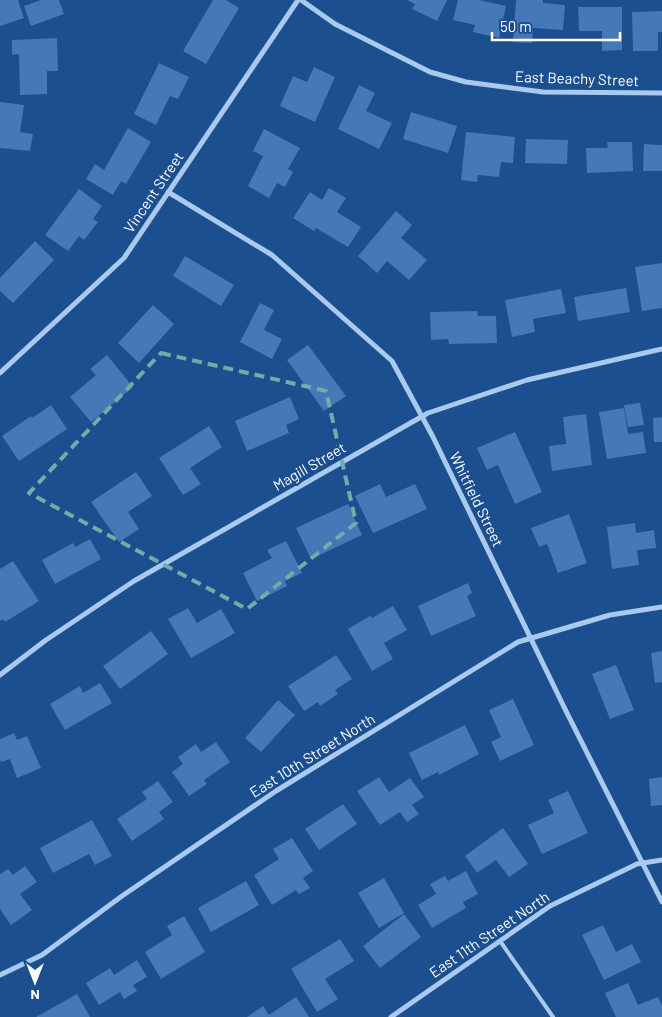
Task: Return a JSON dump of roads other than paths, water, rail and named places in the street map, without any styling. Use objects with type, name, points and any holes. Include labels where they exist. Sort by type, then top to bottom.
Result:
[{"type":"street","name":"East Beachy Street","points":[[299,0],[335,24],[430,72],[466,82],[543,92],[662,93]]},
{"type":"street","name":"Vincent Street","points":[[0,373],[124,258],[299,0]]},
{"type":"street","name":"Whitfield Street","points":[[168,192],[272,255],[392,361],[422,416],[530,639],[662,902]]},
{"type":"street","name":"Magill Street","points":[[0,675],[46,640],[134,580],[428,413],[527,380],[662,349]]},
{"type":"street","name":"East 10th Street North","points":[[0,975],[42,955],[122,896],[276,791],[518,642],[610,615],[662,607]]},
{"type":"street","name":"East 11th Street North","points":[[391,1017],[550,906],[637,864],[662,860]]},
{"type":"lane","points":[[500,941],[553,1017]]}]
